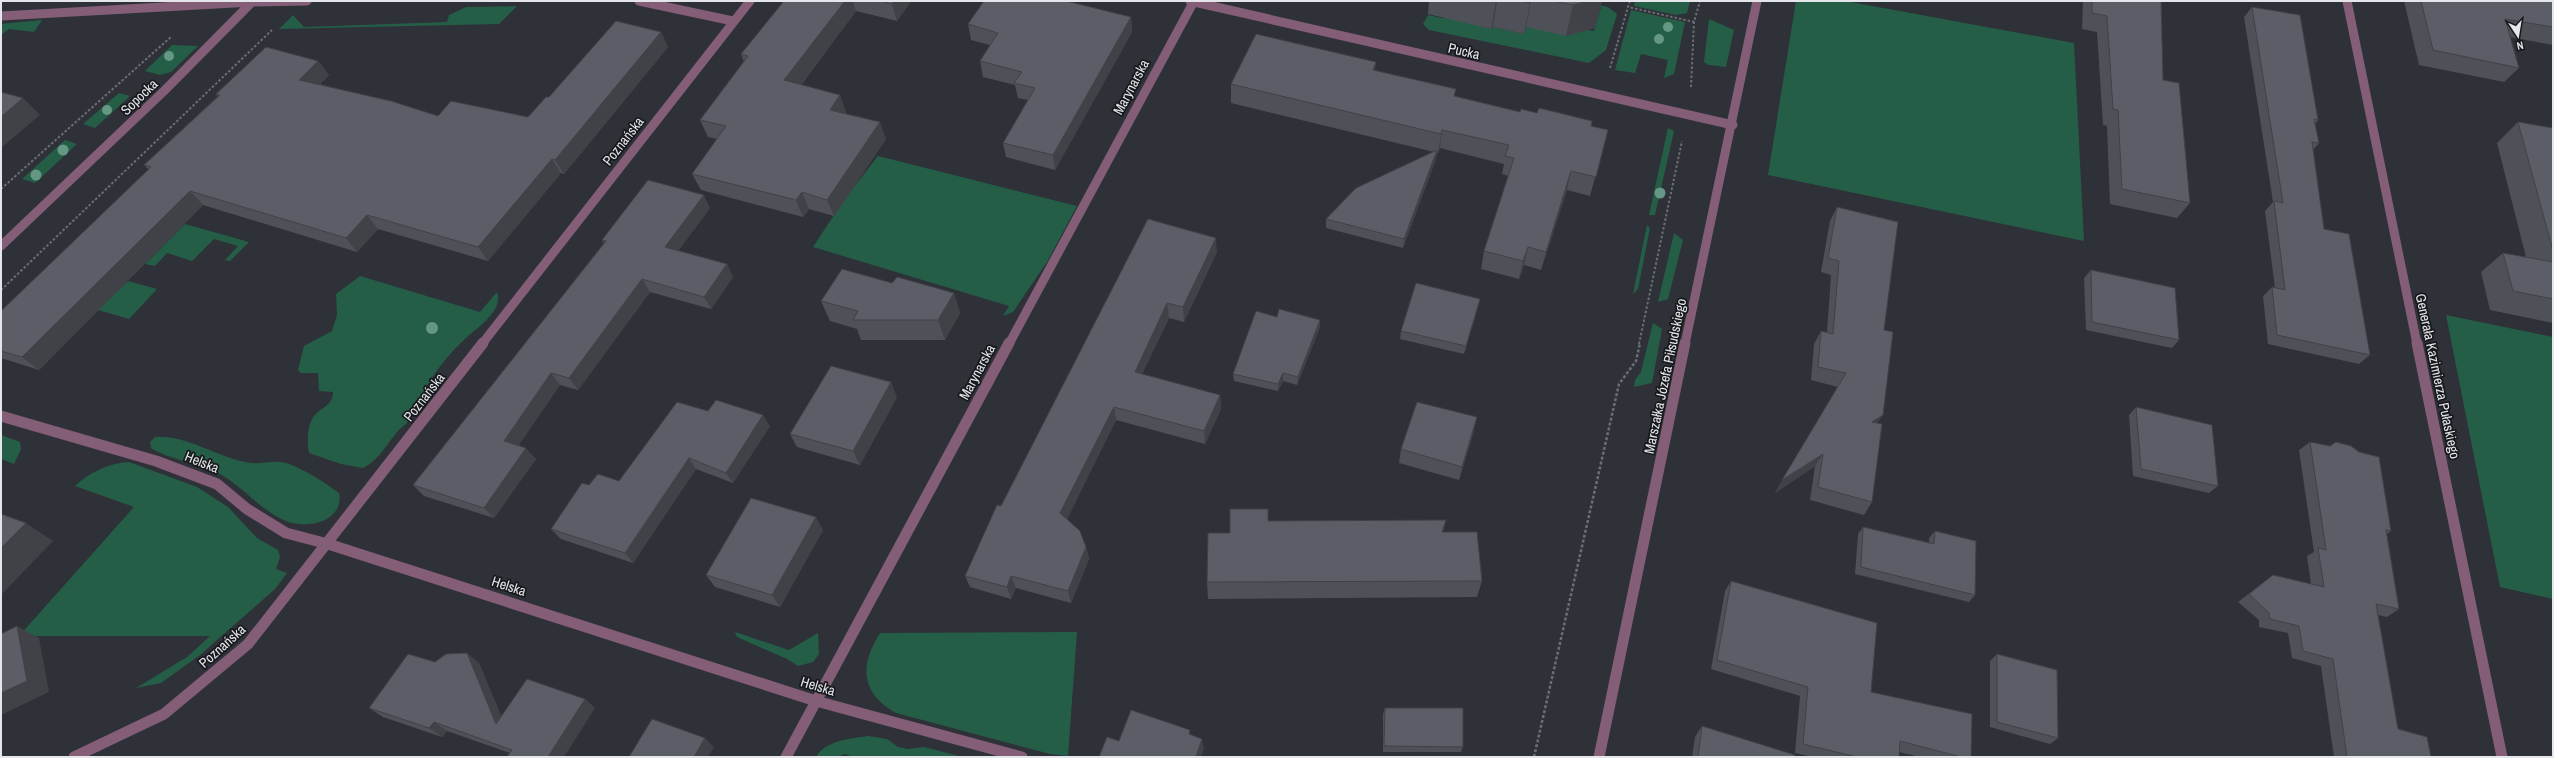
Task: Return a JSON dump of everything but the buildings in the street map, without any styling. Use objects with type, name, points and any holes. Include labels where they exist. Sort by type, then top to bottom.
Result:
[{"type":"street","points":[[1,16],[252,2],[307,1]]},
{"type":"street","points":[[639,1],[733,21]]},
{"type":"street","name":"Poznańska","points":[[74,757],[164,714],[248,644],[328,544],[750,1]]},
{"type":"street","name":"Pucka","points":[[1193,1],[1733,125]]},
{"type":"street","name":"Marynarska","points":[[786,757],[1193,1]]},
{"type":"street","name":"Marszałka Józefa Piłsudskiego","points":[[1599,757],[1733,125],[1757,1]]},
{"type":"street","name":"Generała Kazimierza Pułaskiego","points":[[2347,1],[2502,757]]},
{"type":"street","name":"Sopocka","points":[[1,246],[164,91],[252,2]]},
{"type":"street","name":"Helska","points":[[1,416],[156,461],[217,484],[247,509],[286,533],[328,544],[816,701],[1022,757]]},
{"type":"path","points":[[1,290],[302,1]]},
{"type":"path","points":[[1609,71],[1630,1]]},
{"type":"path","points":[[1534,757],[1619,384],[1636,361],[1687,115],[1693,74],[1694,22],[1700,1]]},
{"type":"path","points":[[1,189],[206,5]]},
{"type":"path","points":[[1628,7],[1694,22]]},
{"type":"green space","points":[[1635,1],[1690,1],[1687,13],[1676,15],[1634,6]]},
{"type":"green space","points":[[1796,1],[1845,1],[2074,43],[2084,241],[1768,175]]},
{"type":"green space","points":[[1599,5],[1608,7],[1617,14],[1606,50],[1589,63],[1429,30],[1423,24],[1428,15],[1442,18],[1447,17],[1491,29],[1493,27],[1524,34],[1528,23],[1594,31],[1601,7]]},
{"type":"green space","points":[[517,6],[499,24],[279,29],[293,15],[304,27],[447,22],[449,15],[466,7]]},
{"type":"green space","points":[[1631,10],[1685,22],[1674,74],[1664,78],[1668,60],[1641,54],[1635,73],[1615,70]]},
{"type":"green space","points":[[1709,19],[1734,30],[1726,67],[1709,65],[1704,62]]},
{"type":"green space","points":[[42,20],[34,32],[9,29],[1,35],[1,24]]},
{"type":"green space","points":[[172,45],[198,46],[171,72],[160,75],[145,71]]},
{"type":"green space","points":[[119,93],[130,96],[95,128],[83,124]]},
{"type":"green space","points":[[1668,128],[1674,131],[1655,215],[1649,215]]},
{"type":"green space","points":[[65,140],[77,144],[35,183],[22,179]]},
{"type":"green space","points":[[878,156],[1077,206],[1047,262],[1013,312],[1003,316],[1009,306],[813,247],[846,197]]},
{"type":"green space","points":[[185,224],[249,242],[230,261],[225,260],[238,246],[214,239],[192,261],[167,253],[155,266],[145,264]]},
{"type":"green space","points":[[1647,225],[1650,228],[1638,289],[1633,294]]},
{"type":"green space","points":[[1674,233],[1683,240],[1668,299],[1658,302]]},
{"type":"green space","points":[[360,276],[480,312],[497,292],[498,299],[493,313],[488,319],[460,344],[439,368],[418,402],[407,413],[412,416],[409,421],[397,432],[378,456],[363,468],[341,464],[309,453],[308,439],[310,424],[314,416],[329,403],[333,392],[319,391],[318,373],[301,373],[298,370],[304,346],[332,331],[337,315],[336,294]]},
{"type":"green space","points":[[128,281],[157,289],[129,319],[98,310]]},
{"type":"green space","points":[[2446,315],[2553,337],[2553,599],[2500,587]]},
{"type":"green space","points":[[1653,323],[1662,329],[1652,383],[1634,387],[1635,380],[1641,372]]},
{"type":"green space","points":[[1,435],[20,442],[21,449],[14,464],[1,459]]},
{"type":"green space","points":[[155,437],[167,437],[189,442],[245,462],[283,462],[289,464],[315,477],[339,493],[340,500],[338,506],[336,511],[330,517],[316,523],[301,524],[287,522],[263,507],[228,479],[216,472],[166,455],[151,448],[150,442]]},
{"type":"green space","points":[[129,462],[197,487],[228,507],[257,538],[278,550],[280,557],[276,569],[287,573],[275,589],[200,655],[161,683],[136,688],[187,657],[210,636],[19,636],[134,507],[75,486],[87,476],[100,469],[114,464]]},
{"type":"green space","points":[[735,632],[789,650],[818,633],[819,654],[813,662],[798,666],[787,659],[737,637]]},
{"type":"green space","points":[[1077,632],[1068,756],[1050,754],[896,713],[884,705],[876,697],[870,688],[867,678],[869,657],[873,645],[880,633]]},
{"type":"green space","points":[[868,736],[887,739],[898,747],[908,749],[924,747],[963,757],[853,757],[845,754],[837,757],[816,757],[820,751],[839,741]]}]
